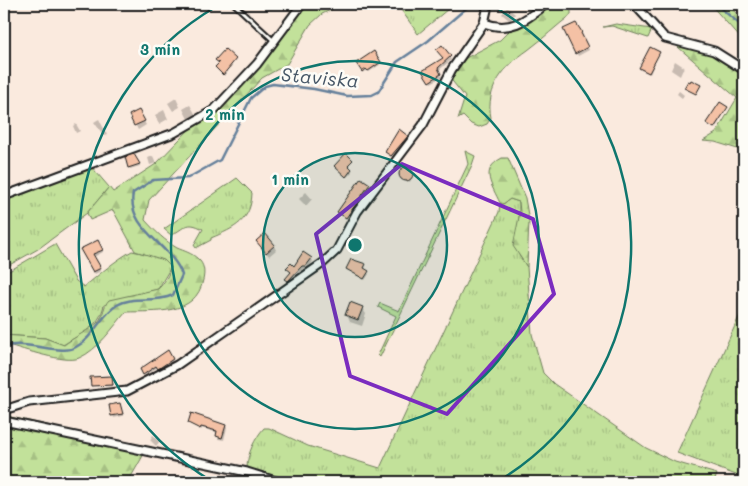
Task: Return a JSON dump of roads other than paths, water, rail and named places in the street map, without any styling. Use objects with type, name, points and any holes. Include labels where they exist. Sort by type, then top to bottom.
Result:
[{"type":"street","points":[[4,196],[174,133],[214,110],[275,42],[302,4]]},
{"type":"street","points":[[4,410],[29,402],[127,391],[177,365],[323,263],[338,250],[357,212],[423,125],[452,69],[484,23],[487,10],[485,4]]},
{"type":"street","points":[[484,23],[496,27],[513,26],[546,4]]},
{"type":"street","points":[[634,4],[665,38],[714,51],[744,70]]},
{"type":"street","points":[[4,421],[247,472],[279,482]]},
{"type":"lane","points":[[234,4],[275,42]]},
{"type":"waterway","name":"Staviska","points":[[4,347],[22,345],[62,350],[70,349],[82,343],[111,309],[117,305],[130,300],[158,299],[173,295],[182,275],[170,255],[136,217],[133,206],[133,193],[153,180],[188,178],[220,160],[251,98],[265,86],[273,84],[314,89],[347,96],[372,95],[378,92],[397,62],[428,41],[471,4]]},
{"type":"waterway","points":[[716,4],[744,28]]}]
